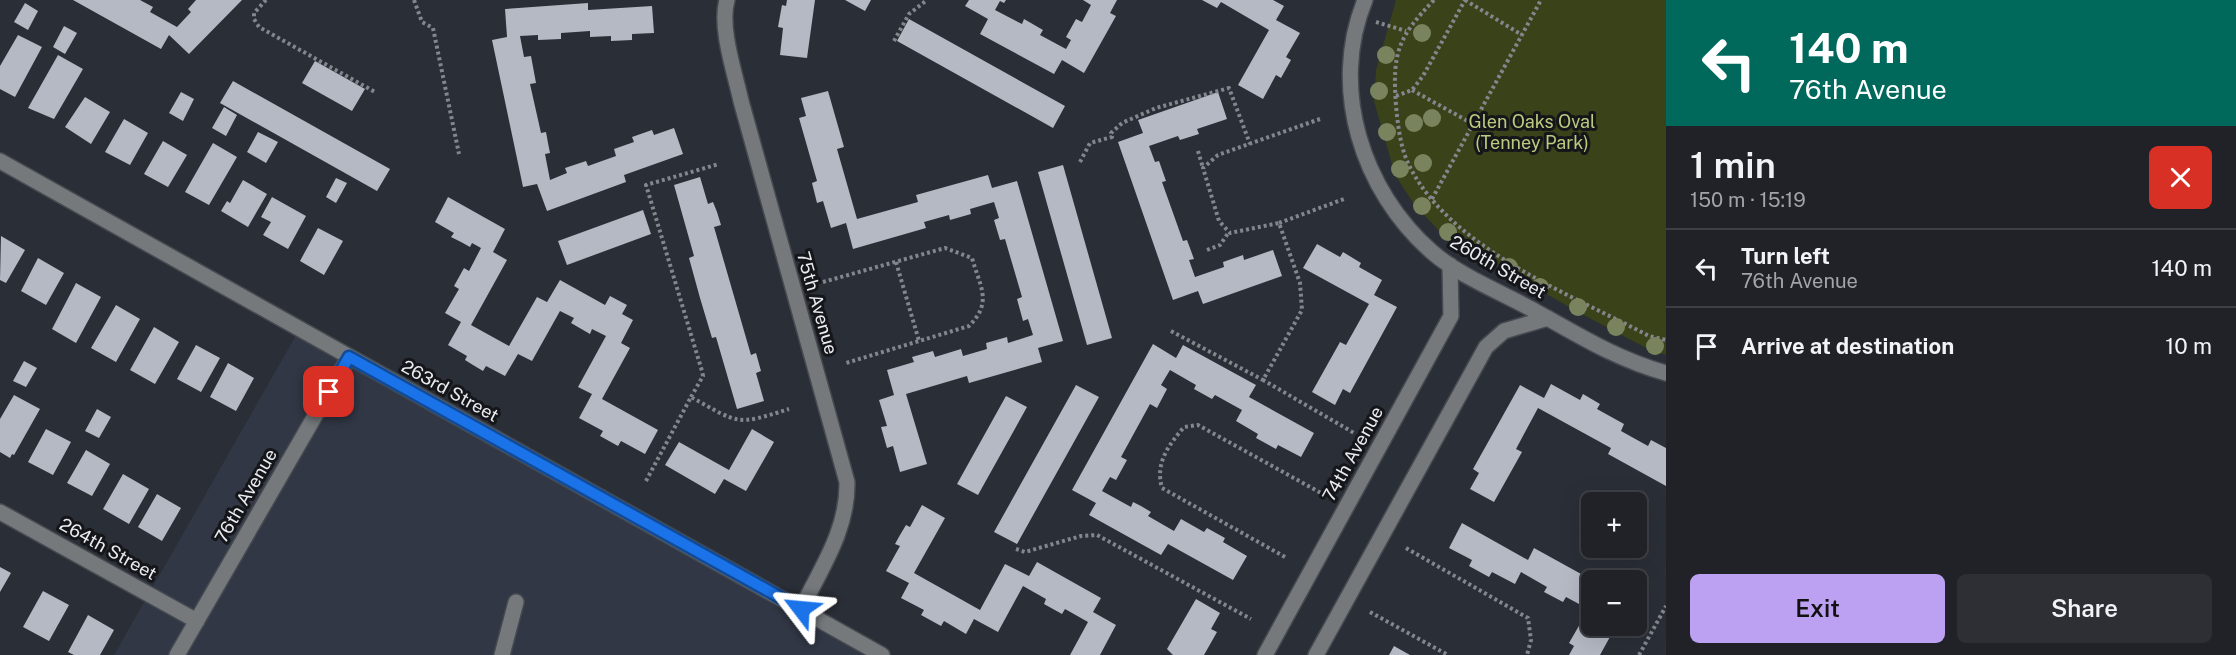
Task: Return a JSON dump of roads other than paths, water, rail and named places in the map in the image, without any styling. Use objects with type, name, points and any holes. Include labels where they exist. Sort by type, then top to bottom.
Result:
[{"type":"street","name":"75th Avenue","points":[[727,0],[724,7],[727,38],[741,101],[846,482],[847,503],[842,527],[801,609]]},
{"type":"street","name":"260th Street","points":[[1365,0],[1359,16],[1350,72],[1356,127],[1367,164],[1378,186],[1403,223],[1450,265],[1617,356],[1666,373]]},
{"type":"street","name":"263rd Street","points":[[0,161],[882,655]]},
{"type":"street","name":"74th Avenue","points":[[1265,655],[1451,316],[1450,265]]},
{"type":"street","points":[[1316,655],[1486,347],[1504,331],[1548,318]]},
{"type":"street","name":"76th Avenue","points":[[177,655],[349,357]]},
{"type":"street","name":"264th Street","points":[[0,512],[197,621]]},
{"type":"street","points":[[502,655],[516,602]]},
{"type":"park label","name":"Glen Oaks Oval (Tenney Park)","points":[[1532,132]]}]
